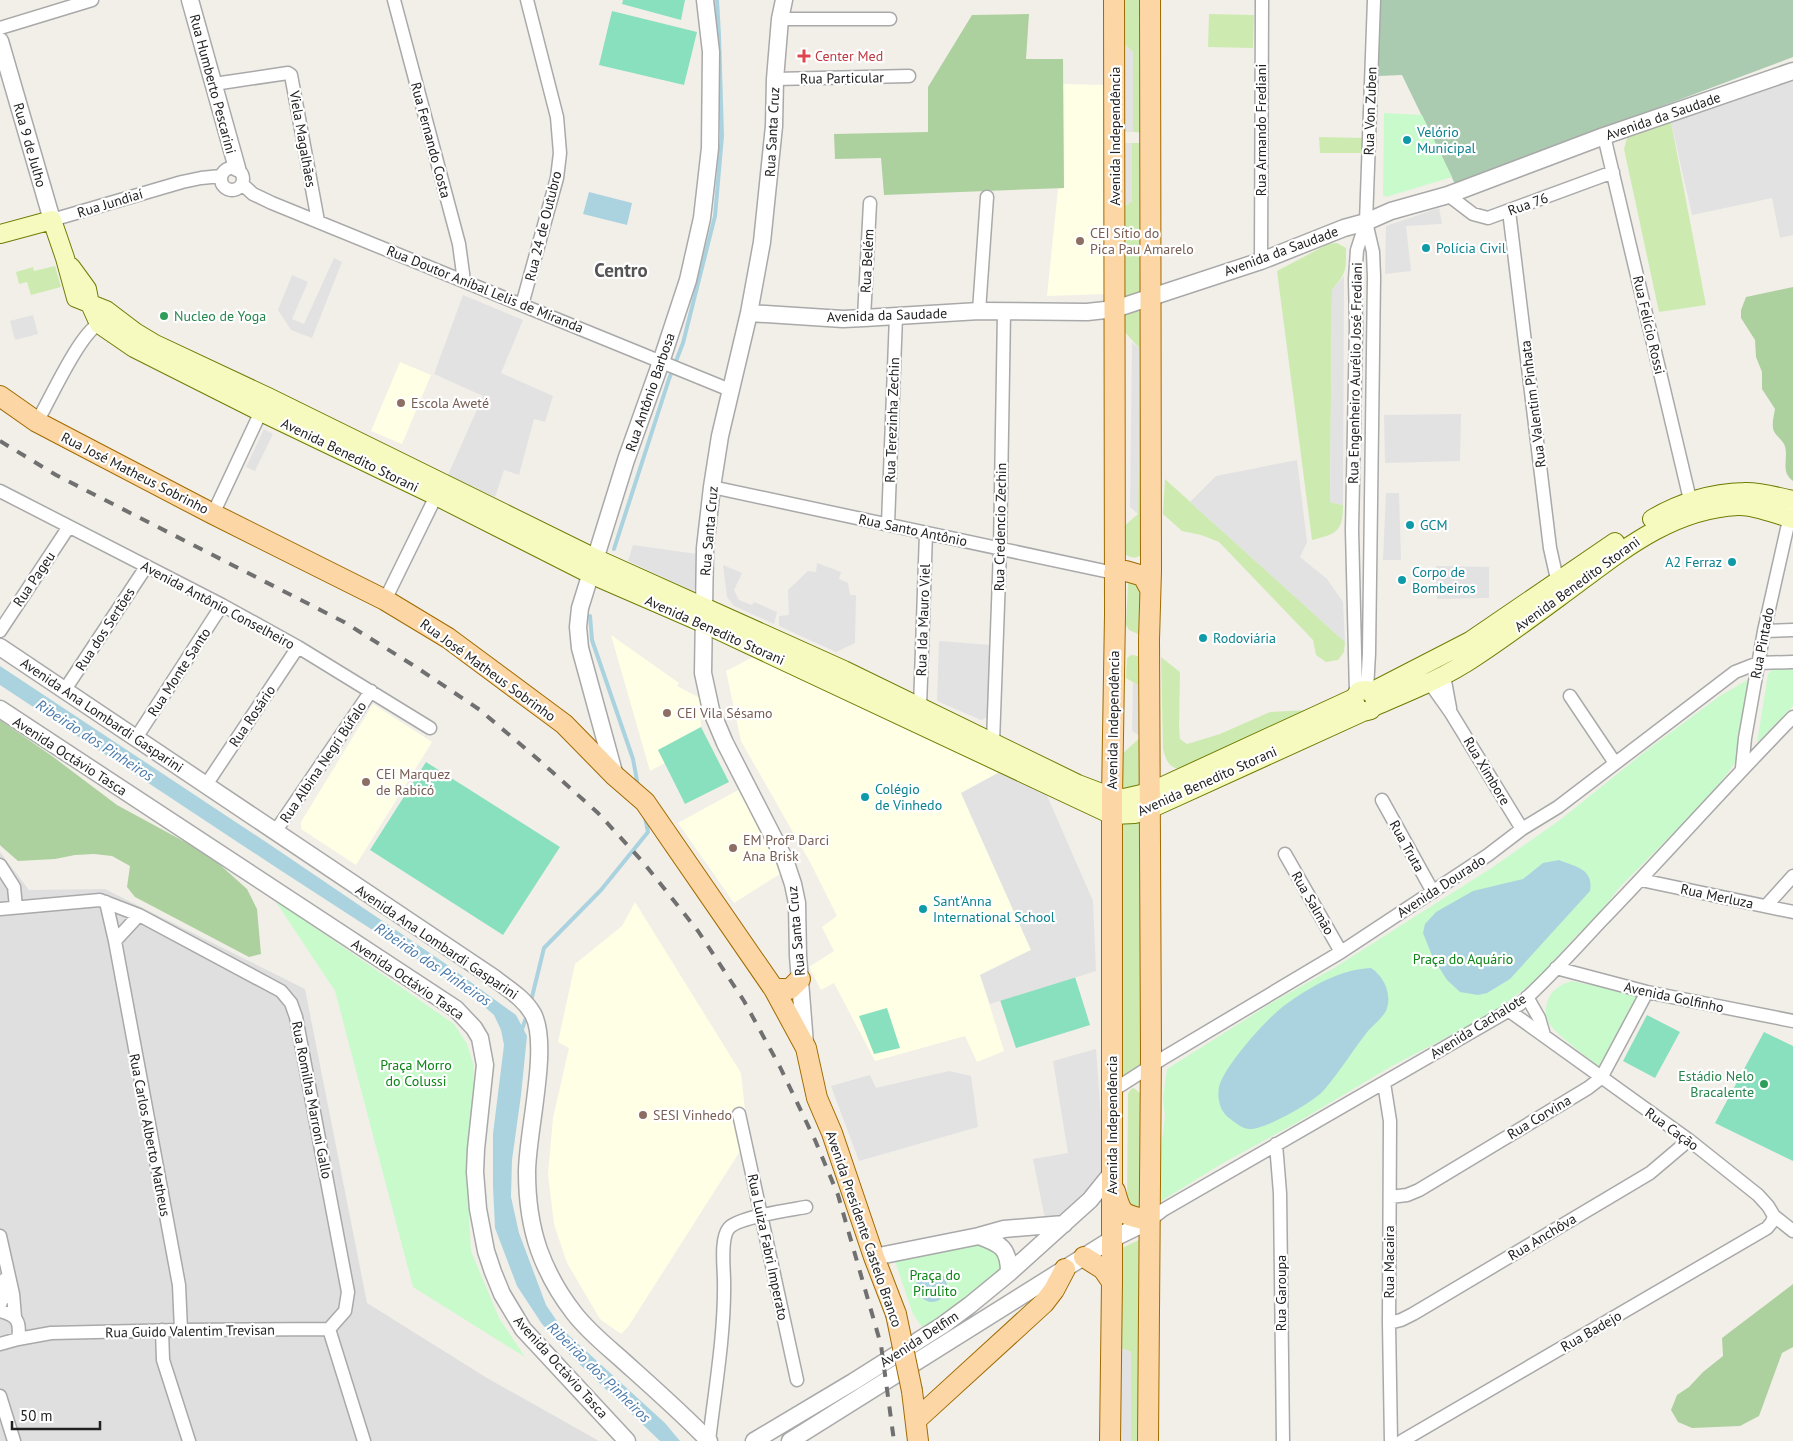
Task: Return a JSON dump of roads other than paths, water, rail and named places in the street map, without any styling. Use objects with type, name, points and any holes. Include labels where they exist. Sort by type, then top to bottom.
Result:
[{"type":"main road","name":"Avenida Independência","points":[[1110,1441],[1112,806],[1115,615],[1114,0]]},
{"type":"main road","points":[[1148,1441],[1151,1066],[1149,640],[1150,0]]},
{"type":"main road","name":"Rua Jundiaí","points":[[0,234],[52,220]]},
{"type":"main road","name":"Avenida Benedito Storani","points":[[52,220],[75,296],[106,310],[135,332],[155,344],[265,404],[592,566],[920,707],[993,751]]},
{"type":"main road","name":"Avenida Benedito Storani","points":[[90,304],[99,324],[134,348],[265,404]]},
{"type":"main road","name":"Rua José Matheus Sobrinho","points":[[0,396],[37,422],[213,514],[386,600],[448,638],[564,724],[615,776],[645,802],[774,989],[806,1048]]},
{"type":"main road","name":"Avenida Benedito Storani","points":[[1364,699],[1437,679],[1475,658],[1559,588],[1659,514],[1692,508],[1744,492],[1765,494],[1792,510]]},
{"type":"main road","points":[[1114,572],[1126,572],[1143,576],[1150,589]]},
{"type":"main road","name":"Avenida Benedito Storani","points":[[704,615],[920,725],[1078,784],[1112,806],[1124,798],[1150,800],[1364,699],[1470,641],[1559,588]]},
{"type":"main road","points":[[1115,615],[1120,628],[1125,634],[1137,639],[1149,640]]},
{"type":"main road","points":[[920,707],[920,725]]},
{"type":"main road","points":[[774,989],[790,989],[800,979]]},
{"type":"main road","name":"Avenida Presidente Castelo Branco","points":[[806,1048],[817,1098],[832,1134],[874,1257],[896,1314],[912,1391],[918,1441]]},
{"type":"main road","points":[[1112,1174],[1120,1210],[1149,1221]]},
{"type":"main road","points":[[1084,1257],[1103,1269],[1112,1282]]},
{"type":"main road","points":[[916,1420],[1044,1303],[1054,1290],[1065,1269]]},
{"type":"street","points":[[0,28],[92,0]]},
{"type":"street","name":"Rua Humberto Pescarini","points":[[190,0],[237,168]]},
{"type":"street","name":"Rua Fernando Costa","points":[[394,0],[459,244],[464,281]]},
{"type":"street","name":"Rua 24 de Outubro","points":[[522,305],[558,178],[560,153],[557,117],[527,0]]},
{"type":"street","name":"Rua Antônio Barbosa","points":[[615,776],[580,648],[578,627],[580,608],[626,460],[662,362],[688,280],[702,218],[710,148],[712,52],[705,0]]},
{"type":"street","name":"Rua Santa Cruz","points":[[784,0],[780,19],[775,79],[774,126],[762,242],[749,313],[720,436],[712,487],[705,548],[703,673],[710,710],[785,860],[793,884],[806,1048]]},
{"type":"street","name":"Rua Armando Frediani","points":[[1261,261],[1262,0]]},
{"type":"street","name":"Rua Von Zuben","points":[[1366,222],[1374,0]]},
{"type":"street","points":[[780,19],[890,19]]},
{"type":"street","name":"Rua 9 de Julho","points":[[0,40],[52,220]]},
{"type":"street","name":"Avenida da Saudade","points":[[749,313],[843,319],[979,311],[1087,312],[1115,309],[1261,261],[1391,211],[1448,195],[1604,136],[1793,71]]},
{"type":"street","name":"Viela Magalhães","points":[[214,84],[288,73],[291,75],[318,221]]},
{"type":"street","name":"Rua Particular","points":[[775,79],[909,76]]},
{"type":"street","name":"Rua Felício Rossi","points":[[1604,136],[1692,508]]},
{"type":"street","points":[[227,168],[237,168],[242,173],[242,184],[234,190],[227,189],[222,184],[221,176],[227,168]]},
{"type":"street","name":"Rua 76","points":[[1448,195],[1473,214],[1488,218],[1613,172]]},
{"type":"street","name":"Rua Jundiaí","points":[[52,220],[182,182],[221,176]]},
{"type":"street","name":"Rua Doutor Aníbal Lelis de Miranda","points":[[242,184],[253,194],[730,390]]},
{"type":"street","points":[[979,311],[987,197]]},
{"type":"street","name":"Rua Belém","points":[[864,318],[870,203]]},
{"type":"street","name":"Rua Valentim Pinhata","points":[[1509,211],[1550,548],[1559,588]]},
{"type":"street","name":"Rua Engenheiro Aurélio José Frediani","points":[[1364,699],[1369,653],[1370,470],[1374,326],[1373,252],[1366,222]]},
{"type":"street","name":"Rua Engenheiro Aurélio José Frediani","points":[[1364,699],[1352,530],[1356,326],[1354,279],[1357,250],[1366,222]]},
{"type":"street","points":[[37,422],[90,322],[90,304]]},
{"type":"street","name":"Rua Credencio Zechin","points":[[993,751],[1000,549],[1004,312]]},
{"type":"street","name":"Rua Terezinha Zechin","points":[[888,524],[896,316]]},
{"type":"street","points":[[80,343],[94,326],[99,324]]},
{"type":"street","points":[[1356,326],[1374,326]]},
{"type":"street","points":[[213,514],[265,404]]},
{"type":"street","name":"Rua Santo Antônio","points":[[712,487],[1114,572]]},
{"type":"street","points":[[386,600],[439,490]]},
{"type":"street","name":"Avenida Antônio Conselheiro","points":[[0,491],[68,528],[222,605],[298,647],[430,728]]},
{"type":"street","name":"Rua Pintado","points":[[1742,768],[1745,738],[1764,631],[1792,510]]},
{"type":"street","name":"Rua Pageu","points":[[0,631],[68,528]]},
{"type":"street","name":"Rua Ida Mauro Viel","points":[[920,707],[926,533]]},
{"type":"street","name":"Rua dos Sertões","points":[[64,691],[146,567]]},
{"type":"street","name":"Rua Monte Santo","points":[[136,738],[222,605]]},
{"type":"street","points":[[1764,631],[1793,630]]},
{"type":"street","name":"Avenida Ana Lombardi Gasparini","points":[[0,647],[494,978],[523,1000],[533,1015],[538,1029],[540,1051],[527,1172],[530,1207],[539,1250],[557,1288],[574,1314],[592,1333],[688,1419],[709,1441]]},
{"type":"street","name":"Rua Rosário","points":[[206,785],[298,647]]},
{"type":"street","points":[[1758,663],[1793,662]]},
{"type":"street","name":"Avenida Dourado","points":[[1112,1091],[1341,952],[1433,892],[1488,855],[1522,829],[1558,807],[1735,672],[1758,663]]},
{"type":"street","name":"Rua Ximbore","points":[[1437,679],[1452,713],[1522,829]]},
{"type":"street","name":"Rua Albina Negri Búfalo","points":[[276,832],[371,691]]},
{"type":"street","points":[[1570,696],[1615,763]]},
{"type":"street","name":"Avenida Octávio Tasca","points":[[0,709],[466,1017],[480,1038],[485,1065],[476,1149],[476,1172],[479,1216],[486,1251],[493,1272],[507,1302],[523,1329],[627,1441]]},
{"type":"street","name":"Avenida Cachalote","points":[[1149,1221],[1163,1210],[1384,1083],[1527,997],[1641,880],[1742,768],[1793,717]]},
{"type":"street","name":"Rua Truta","points":[[1382,800],[1433,892]]},
{"type":"street","name":"Rua Salmão","points":[[1285,854],[1341,952]]},
{"type":"street","points":[[0,866],[14,886],[16,907]]},
{"type":"street","points":[[1766,906],[1793,876]]},
{"type":"street","name":"Rua Merluza","points":[[1641,880],[1793,912]]},
{"type":"street","name":"Rua Romilha Marroni Gallo","points":[[0,909],[100,900],[139,915],[281,991],[291,1003],[296,1017],[348,1292],[345,1311],[329,1329]]},
{"type":"street","name":"Rua Carlos Alberto Matheus","points":[[106,902],[115,941],[179,1285],[182,1330]]},
{"type":"street","points":[[115,941],[139,915]]},
{"type":"street","name":"Avenida Golfinho","points":[[1556,968],[1647,992],[1793,1021]]},
{"type":"street","name":"Rua Corvina","points":[[1390,1197],[1407,1195],[1419,1190],[1588,1088],[1601,1078],[1647,992]]},
{"type":"street","points":[[1527,997],[1539,1018],[1544,1034]]},
{"type":"street","name":"Rua Cação","points":[[1508,1010],[1544,1034],[1601,1078],[1689,1140],[1758,1196],[1768,1206],[1774,1216],[1793,1231]]},
{"type":"street","name":"Rua Macaira","points":[[1384,1083],[1390,1121],[1389,1323],[1391,1441]]},
{"type":"street","name":"Rua Luiza Fabri Imperato","points":[[739,1114],[797,1380]]},
{"type":"street","name":"Rua Anchôva","points":[[1389,1323],[1401,1320],[1412,1314],[1650,1173],[1689,1140]]},
{"type":"street","name":"Rua Garoupa","points":[[1276,1144],[1280,1193],[1283,1441]]},
{"type":"street","name":"Avenida Delfim","points":[[754,1441],[853,1382],[943,1325],[1009,1273],[1064,1224],[1090,1200],[1112,1174]]},
{"type":"street","points":[[709,1441],[723,1317],[724,1243],[726,1234],[729,1228],[736,1223],[806,1207]]},
{"type":"street","name":"Rua Badejo","points":[[1402,1441],[1767,1228],[1774,1216]]},
{"type":"street","name":"Avenida Delfim","points":[[790,1441],[1112,1239],[1149,1221]]},
{"type":"street","points":[[874,1257],[979,1236],[1004,1229],[1064,1224]]},
{"type":"street","points":[[0,1236],[13,1294],[18,1339]]},
{"type":"street","points":[[979,1236],[998,1243],[1004,1250],[1009,1263],[1009,1273]]},
{"type":"street","points":[[0,1304],[5,1294],[5,1264]]},
{"type":"street","name":"Rua Guido Valentim Trevisan","points":[[0,1311],[17,1321],[51,1333]]},
{"type":"street","points":[[329,1329],[364,1441]]},
{"type":"street","name":"Rua Guido Valentim Trevisan","points":[[0,1345],[18,1339],[51,1333],[329,1329]]},
{"type":"street","points":[[162,1330],[163,1360],[189,1441]]},
{"type":"street","points":[[0,1396],[14,1441]]},
{"type":"water","points":[[589,192],[632,203],[627,225],[583,214]]},
{"type":"water","name":"Ribeirão dos Pinheiros","points":[[0,666],[269,844],[443,962],[516,1015],[527,1036],[512,1160],[511,1197],[519,1233],[546,1305],[563,1330],[665,1423],[680,1441],[660,1441],[570,1355],[542,1324],[517,1286],[495,1228],[493,1134],[504,1045],[501,1030],[494,1015],[465,990],[0,685]]},
{"type":"water","points":[[1559,860],[1577,867],[1586,873],[1591,884],[1590,891],[1510,979],[1487,993],[1478,995],[1460,992],[1447,980],[1433,958],[1423,933],[1425,924],[1436,912],[1473,891],[1523,879],[1543,863]]},
{"type":"water","points":[[1371,968],[1385,984],[1388,994],[1387,1008],[1325,1089],[1302,1107],[1260,1127],[1246,1128],[1237,1124],[1226,1115],[1221,1108],[1218,1096],[1219,1087],[1237,1055],[1268,1020],[1295,998],[1326,980],[1359,969]]},
{"type":"water","points":[[933,1270],[944,1276],[948,1288],[942,1298],[930,1302],[920,1296],[916,1285],[922,1274]]},
{"type":"waterway","points":[[614,549],[669,379],[683,343],[715,216],[722,136],[717,0]]},
{"type":"waterway","points":[[590,616],[592,640],[633,759],[638,786]]},
{"type":"waterway","points":[[531,1001],[544,948],[601,890],[648,832],[645,817]]},
{"type":"waterway","points":[[521,1032],[527,1015]]},
{"type":"railway","points":[[0,441],[56,475],[344,622],[416,667],[480,710],[540,761],[598,813],[643,862],[698,931],[744,1001],[780,1067],[815,1140],[838,1195],[881,1345],[894,1441]]},
{"type":"place","name":"Center Med","points":[[804,56]]},
{"type":"place","name":"Velório Municipal","points":[[1407,140]]},
{"type":"place","name":"CEI Sítio do Pica Pau Amarelo","points":[[1080,241]]},
{"type":"place","name":"Polícia Civil","points":[[1426,248]]},
{"type":"place","name":"Nucleo de Yoga","points":[[164,316]]},
{"type":"place","name":"Escola Aweté","points":[[401,403]]},
{"type":"place","name":"GCM","points":[[1410,525]]},
{"type":"place","name":"A2 Ferraz","points":[[1732,562]]},
{"type":"place","name":"Corpo de Bombeiros","points":[[1402,580]]},
{"type":"place","name":"Rodoviária","points":[[1203,638]]},
{"type":"place","name":"CEI Vila Sésamo","points":[[667,713]]},
{"type":"place","name":"CEI Marquez de Rabicó","points":[[366,782]]},
{"type":"place","name":"Colégio de Vinhedo","points":[[865,797]]},
{"type":"place","name":"EM Profª Darci Ana Brisk","points":[[733,848]]},
{"type":"place","name":"Sant'Anna International School","points":[[923,909]]},
{"type":"place","name":"Estádio Nelo Bracalente","points":[[1764,1084]]},
{"type":"place","name":"SESI Vinhedo","points":[[643,1115]]},
{"type":"district","name":"Centro","points":[[621,270]]},
{"type":"park label","name":"Praça do Aquário","points":[[1463,959]]},
{"type":"park label","name":"Praça Morro do Colussi","points":[[416,1074]]},
{"type":"park label","name":"Praça do Pirulito","points":[[935,1284]]}]
